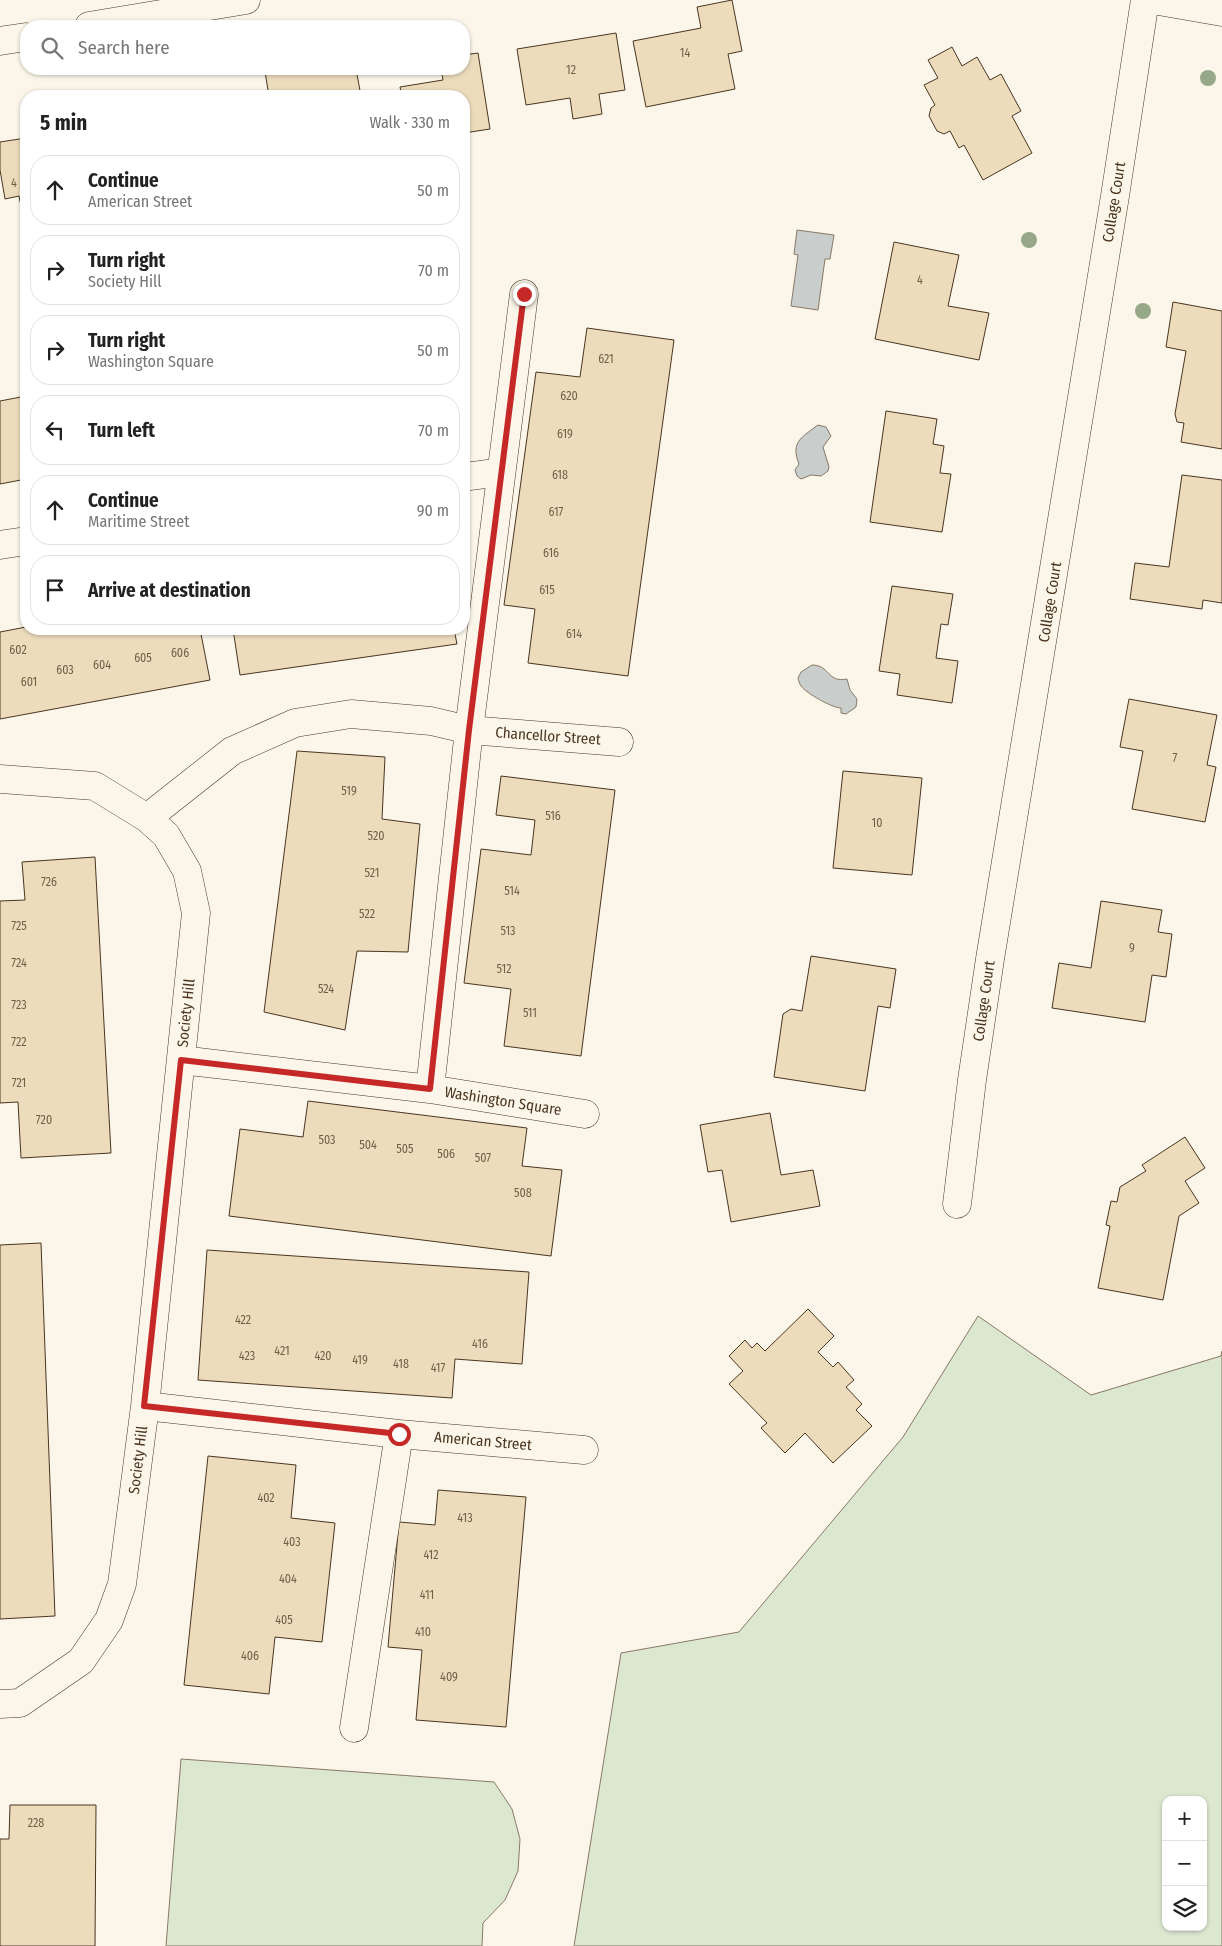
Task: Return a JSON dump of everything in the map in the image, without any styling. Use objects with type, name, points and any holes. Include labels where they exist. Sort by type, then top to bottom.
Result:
[{"type":"street","points":[[124,20],[246,0]]},
{"type":"street","name":"Collage Court","points":[[957,1204],[972,1080],[990,959],[1056,564],[1145,0]]},
{"type":"street","points":[[1153,0],[1222,12]]},
{"type":"street","points":[[0,41],[20,38]]},
{"type":"street","points":[[430,1089],[469,730],[524,294]]},
{"type":"street","points":[[470,476],[501,472]]},
{"type":"street","points":[[0,545],[20,542]]},
{"type":"street","name":"Chancellor Street","points":[[147,818],[232,751],[295,723],[351,714],[431,721],[469,730],[619,742]]},
{"type":"street","name":"Society Hill","points":[[0,779],[95,786],[147,818],[166,835],[187,871],[196,913],[144,1406],[122,1584],[109,1620],[82,1661],[20,1703],[0,1704]]},
{"type":"street","name":"Washington Square","points":[[181,1060],[430,1089],[585,1114]]},
{"type":"street","name":"American Street","points":[[144,1406],[399,1434],[584,1450]]},
{"type":"street","points":[[354,1728],[399,1434]]},
{"type":"green space","points":[[978,1316],[1091,1395],[1221,1356],[1222,1351],[1222,1946],[574,1946],[621,1653],[739,1632],[903,1437]]},
{"type":"green space","points":[[181,1759],[494,1782],[512,1809],[520,1839],[518,1871],[505,1900],[483,1923],[482,1946],[166,1946]]},
{"type":"shaded area","points":[[797,230],[834,235],[830,259],[825,259],[818,310],[791,306],[798,255],[794,254]]},
{"type":"shaded area","points":[[818,425],[826,427],[831,436],[823,447],[829,467],[828,471],[821,476],[811,475],[801,479],[797,476],[795,470],[799,464],[796,450],[797,445],[803,437]]},
{"type":"shaded area","points":[[812,665],[822,668],[840,680],[847,679],[850,690],[857,699],[856,707],[846,714],[841,713],[841,708],[826,703],[804,689],[798,678],[801,672]]},
{"type":"building","points":[[732,0],[742,51],[728,54],[735,89],[646,107],[633,41],[701,28],[697,7]]},
{"type":"building","points":[[616,33],[625,90],[599,94],[602,114],[573,119],[570,98],[526,105],[517,49]]},
{"type":"building","points":[[952,47],[962,66],[977,57],[990,80],[1001,74],[1021,111],[1012,116],[1032,153],[983,180],[964,145],[959,148],[950,131],[944,134],[937,131],[929,116],[931,108],[935,105],[924,85],[938,78],[928,60]]},
{"type":"building","points":[[478,53],[490,129],[470,132],[470,90],[401,90],[400,87],[443,80],[442,75],[470,75],[470,54]]},
{"type":"building","points":[[266,75],[357,75],[360,90],[268,90]]},
{"type":"building","points":[[20,139],[20,201],[19,196],[5,199],[0,170],[0,142]]},
{"type":"building","points":[[894,242],[959,255],[948,306],[989,313],[979,360],[875,339]]},
{"type":"building","points":[[1173,302],[1222,311],[1222,449],[1181,442],[1184,423],[1177,422],[1175,414],[1186,351],[1166,347]]},
{"type":"building","points":[[587,328],[674,340],[628,676],[528,663],[535,609],[504,605],[536,372],[580,377]]},
{"type":"building","points":[[20,397],[20,480],[0,484],[0,401]]},
{"type":"building","points":[[886,411],[937,419],[933,444],[944,446],[940,473],[951,474],[942,532],[870,522]]},
{"type":"building","points":[[1182,475],[1222,480],[1222,603],[1203,600],[1202,609],[1130,599],[1135,563],[1169,567]]},
{"type":"building","points":[[892,586],[953,594],[948,625],[941,624],[936,658],[958,661],[952,703],[897,695],[900,674],[879,671]]},
{"type":"building","points":[[20,628],[20,635],[201,635],[210,680],[0,719],[0,632]]},
{"type":"building","points":[[234,635],[455,635],[457,644],[240,675]]},
{"type":"building","points":[[1129,699],[1217,715],[1207,765],[1216,767],[1205,822],[1132,809],[1143,751],[1120,747]]},
{"type":"building","points":[[297,751],[385,757],[382,819],[420,824],[408,952],[357,951],[345,1030],[264,1012]]},
{"type":"building","points":[[843,771],[922,778],[912,875],[833,868]]},
{"type":"building","points":[[501,776],[615,790],[581,1056],[504,1046],[511,989],[464,983],[481,849],[531,855],[535,820],[496,815]]},
{"type":"building","points":[[95,857],[111,1153],[21,1158],[18,1102],[0,1103],[0,901],[25,900],[22,862]]},
{"type":"building","points":[[1101,901],[1162,910],[1158,932],[1172,934],[1166,977],[1152,975],[1145,1022],[1052,1008],[1059,963],[1091,968]]},
{"type":"building","points":[[811,956],[896,969],[890,1008],[878,1006],[865,1091],[774,1077],[783,1014],[791,1009],[802,1011]]},
{"type":"building","points":[[308,1101],[527,1128],[522,1166],[562,1170],[551,1256],[229,1216],[240,1129],[303,1137]]},
{"type":"building","points":[[770,1113],[781,1175],[813,1170],[820,1206],[731,1222],[722,1170],[708,1172],[700,1125]]},
{"type":"building","points":[[1185,1137],[1205,1168],[1185,1181],[1199,1203],[1179,1216],[1163,1300],[1098,1288],[1110,1226],[1106,1225],[1111,1201],[1117,1202],[1120,1187],[1146,1171],[1142,1165]]},
{"type":"building","points":[[41,1243],[55,1616],[0,1619],[0,1245]]},
{"type":"building","points":[[207,1250],[529,1272],[522,1364],[455,1359],[452,1398],[198,1380]]},
{"type":"building","points":[[808,1309],[834,1336],[818,1352],[833,1367],[838,1362],[854,1380],[846,1387],[862,1404],[856,1410],[872,1426],[833,1463],[805,1433],[785,1453],[761,1428],[767,1423],[729,1384],[743,1371],[729,1356],[745,1340],[752,1348],[757,1343],[765,1351]]},
{"type":"building","points":[[208,1456],[296,1465],[291,1518],[335,1523],[322,1642],[275,1637],[269,1694],[184,1685]]},
{"type":"building","points":[[438,1490],[526,1497],[506,1727],[416,1720],[422,1650],[388,1647],[399,1522],[435,1525]]},
{"type":"building","points":[[10,1805],[96,1805],[95,1946],[0,1946],[0,1839],[9,1839]]},
{"type":"route","points":[[399,1434],[144,1406],[181,1060],[430,1089],[469,730],[524,294]]}]
